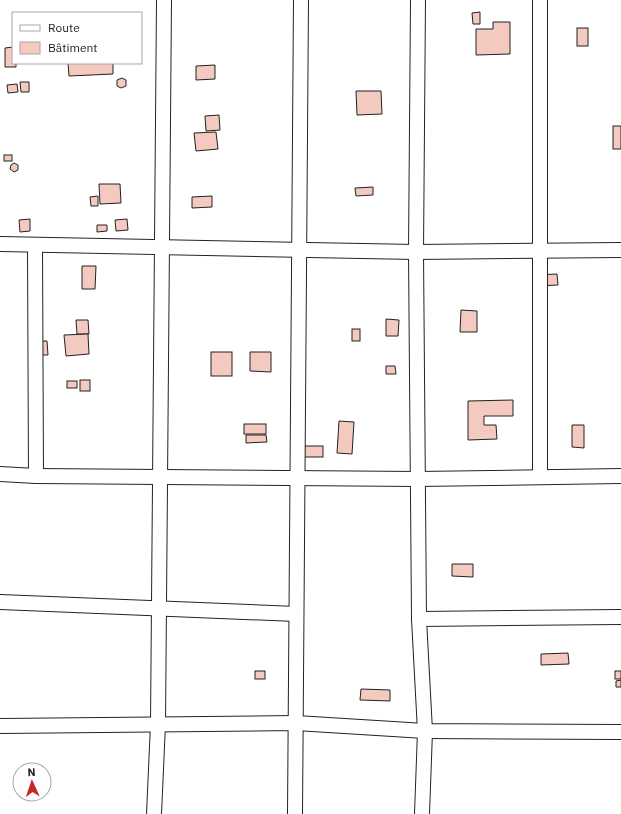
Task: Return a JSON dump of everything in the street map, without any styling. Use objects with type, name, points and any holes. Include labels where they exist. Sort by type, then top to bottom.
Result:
[{"type":"street","points":[[154,814],[158,724],[164,0]]},
{"type":"street","points":[[295,814],[301,0]]},
{"type":"street","points":[[418,0],[416,252],[419,619],[425,731],[422,814]]},
{"type":"street","points":[[540,0],[540,477]]},
{"type":"street","points":[[0,244],[416,252],[621,250]]},
{"type":"street","points":[[35,245],[36,476]]},
{"type":"street","points":[[0,474],[36,476],[418,479],[621,476]]},
{"type":"street","points":[[0,602],[296,614]]},
{"type":"street","points":[[419,619],[621,617]]},
{"type":"street","points":[[0,726],[296,723],[425,731],[621,732]]},
{"type":"building","points":[[480,12],[480,24],[473,24],[472,13]]},
{"type":"building","points":[[493,22],[510,22],[510,54],[476,55],[476,29],[493,29]]},
{"type":"building","points":[[577,28],[588,28],[588,46],[577,46]]},
{"type":"building","points":[[12,47],[12,64],[16,64],[16,67],[5,67],[5,48]]},
{"type":"building","points":[[68,64],[113,64],[113,74],[69,76]]},
{"type":"building","points":[[215,65],[215,79],[196,80],[196,66]]},
{"type":"building","points":[[122,78],[126,80],[126,86],[121,88],[117,86],[117,80]]},
{"type":"building","points":[[20,82],[29,82],[29,92],[21,92]]},
{"type":"building","points":[[17,84],[18,92],[8,93],[7,85]]},
{"type":"building","points":[[356,91],[381,91],[382,114],[357,115]]},
{"type":"building","points":[[219,115],[220,130],[206,131],[205,116]]},
{"type":"building","points":[[613,126],[621,126],[621,149],[613,149]]},
{"type":"building","points":[[216,132],[218,149],[196,151],[194,133]]},
{"type":"building","points":[[4,155],[12,155],[12,161],[4,161]]},
{"type":"building","points":[[14,163],[18,165],[18,170],[14,172],[10,169],[11,165]]},
{"type":"building","points":[[99,184],[120,184],[121,203],[100,204]]},
{"type":"building","points":[[373,187],[373,195],[356,196],[355,188]]},
{"type":"building","points":[[98,196],[98,206],[91,206],[90,197]]},
{"type":"building","points":[[212,196],[212,207],[192,208],[192,197]]},
{"type":"building","points":[[30,219],[30,231],[20,232],[19,220]]},
{"type":"building","points":[[127,219],[128,230],[116,231],[115,220]]},
{"type":"building","points":[[97,225],[107,225],[107,231],[97,232]]},
{"type":"building","points":[[82,266],[96,266],[95,289],[82,289]]},
{"type":"building","points":[[557,274],[558,285],[537,286],[536,275]]},
{"type":"building","points":[[461,310],[477,311],[477,332],[460,332]]},
{"type":"building","points":[[386,319],[399,320],[398,336],[386,336]]},
{"type":"building","points":[[76,320],[88,320],[89,334],[77,334]]},
{"type":"building","points":[[352,329],[360,329],[360,341],[352,341]]},
{"type":"building","points":[[88,334],[89,354],[66,356],[64,335]]},
{"type":"building","points":[[40,341],[47,341],[48,355],[41,355]]},
{"type":"building","points":[[211,352],[232,352],[232,376],[211,376]]},
{"type":"building","points":[[250,352],[271,352],[271,372],[250,371]]},
{"type":"building","points":[[386,366],[395,366],[396,374],[386,374]]},
{"type":"building","points":[[80,380],[90,380],[90,391],[80,391]]},
{"type":"building","points":[[67,381],[77,381],[77,388],[67,388]]},
{"type":"building","points":[[513,400],[513,416],[484,416],[484,425],[496,425],[497,439],[468,440],[468,401]]},
{"type":"building","points":[[339,421],[354,422],[352,454],[337,453]]},
{"type":"building","points":[[244,424],[266,424],[266,434],[244,434]]},
{"type":"building","points":[[572,425],[584,425],[584,448],[572,447]]},
{"type":"building","points":[[246,435],[266,435],[267,442],[246,443]]},
{"type":"building","points":[[302,446],[323,446],[323,457],[302,457]]},
{"type":"building","points":[[452,564],[473,564],[473,577],[452,576]]},
{"type":"building","points":[[568,653],[569,664],[541,665],[541,654]]},
{"type":"building","points":[[255,671],[265,671],[265,679],[255,679]]},
{"type":"building","points":[[615,671],[621,671],[621,679],[615,679]]},
{"type":"building","points":[[621,680],[621,687],[616,687],[616,681]]},
{"type":"building","points":[[361,689],[390,690],[390,701],[360,700]]}]
